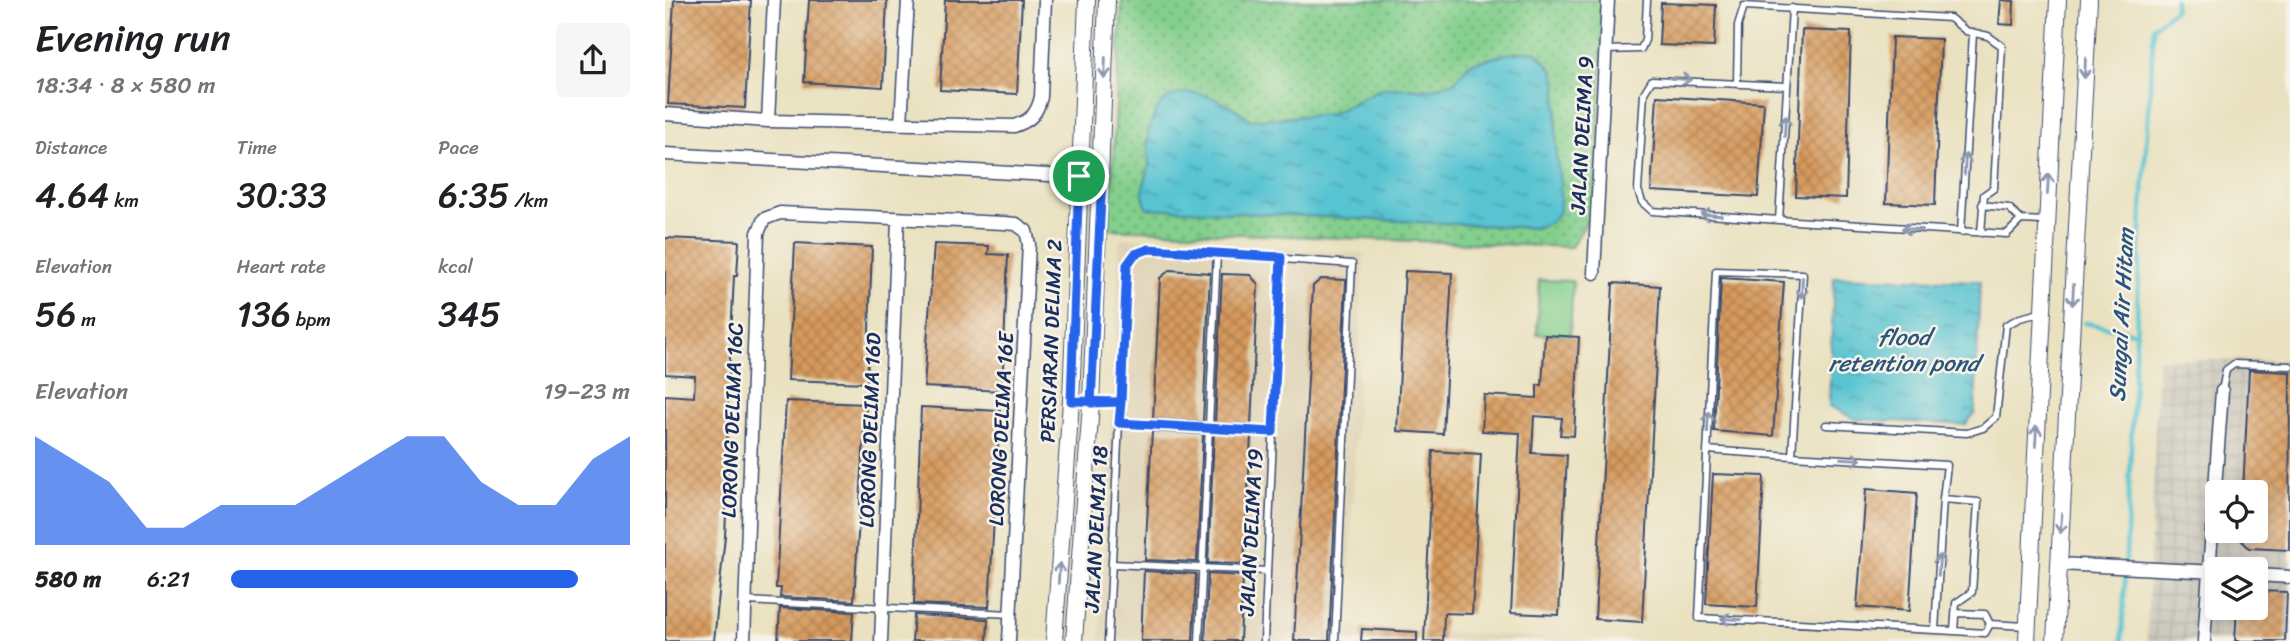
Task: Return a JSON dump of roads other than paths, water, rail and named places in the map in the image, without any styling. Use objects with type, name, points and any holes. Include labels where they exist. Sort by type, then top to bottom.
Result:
[{"type":"street","points":[[768,121],[774,0]]},
{"type":"street","points":[[901,124],[908,0]]},
{"type":"street","points":[[665,114],[768,121],[1014,126],[1026,122],[1038,111],[1041,97],[1045,0]]},
{"type":"street","name":"PERSIARAN DELIMA 2","points":[[1054,641],[1071,401],[1087,0]]},
{"type":"street","name":"PERSIARAN DELIMA 2","points":[[1074,641],[1091,403],[1107,0]]},
{"type":"street","name":"JALAN DELIMA 9","points":[[1594,273],[1608,0]]},
{"type":"street","points":[[2028,634],[2057,0]]},
{"type":"street","points":[[2055,641],[2089,0]]},
{"type":"street","points":[[665,154],[1102,178]]},
{"type":"street","name":"LORONG DELIMA 16C","points":[[744,641],[758,233],[764,219],[780,213],[898,220]]},
{"type":"street","name":"LORONG DELIMA 16E","points":[[898,220],[1016,224],[1026,231],[1029,244],[1009,641]]},
{"type":"street","name":"LORONG DELIMA 16D","points":[[881,641],[898,220]]},
{"type":"street","points":[[2214,557],[2222,391]]},
{"type":"street","points":[[2059,564],[2205,572]]},
{"type":"street","points":[[2268,575],[2290,576]]},
{"type":"street","points":[[2204,641],[2207,620]]},
{"type":"lane","points":[[1605,50],[1641,49],[1645,40],[1647,0]]},
{"type":"lane","points":[[1737,83],[1738,25],[1744,6],[1950,18],[1973,34],[1988,36],[2002,46],[1994,188],[1984,195],[1980,233]]},
{"type":"lane","points":[[1779,220],[1791,8]]},
{"type":"lane","points":[[1961,232],[1973,34]]},
{"type":"lane","points":[[1787,86],[1658,78],[1647,84],[1644,93],[1638,190],[1642,202],[1653,211],[1980,233],[2007,234],[2021,220]]},
{"type":"lane","points":[[1982,205],[2009,208],[2021,220],[2046,222]]},
{"type":"lane","name":"JALAN DELMIA 18","points":[[1108,641],[1127,265],[1135,254],[1149,249],[1344,261],[1352,264],[1335,641]]},
{"type":"lane","points":[[1199,641],[1217,253]]},
{"type":"lane","name":"JALAN DELIMA 19","points":[[1264,641],[1281,257]]},
{"type":"lane","points":[[1792,456],[1803,274],[1716,271],[1699,618],[1985,633],[1990,624]]},
{"type":"lane","points":[[1826,425],[1967,433],[1983,428],[1996,417],[2006,325],[2019,317],[2042,313]]},
{"type":"lane","points":[[2222,391],[2229,366],[2290,366]]},
{"type":"lane","points":[[1071,401],[1121,402]]},
{"type":"lane","points":[[1119,423],[1273,432]]},
{"type":"lane","points":[[1707,450],[1947,465],[1934,630]]},
{"type":"lane","points":[[1943,499],[1978,502],[1972,592],[1956,603],[1954,631]]},
{"type":"lane","points":[[1112,564],[1267,571]]},
{"type":"lane","points":[[745,601],[1011,614]]},
{"type":"lane","points":[[1955,613],[1985,614],[1990,624],[2028,634]]},
{"type":"water","points":[[1536,51],[1553,70],[1557,87],[1556,155],[1560,181],[1560,211],[1551,222],[1535,228],[1147,208],[1143,194],[1149,169],[1148,135],[1154,115],[1164,102],[1176,95],[1205,95],[1221,101],[1251,120],[1331,114],[1382,88],[1430,89],[1453,83],[1469,64],[1506,54]]},
{"type":"water","name":"flood retention pond","points":[[1834,277],[1980,281],[1975,413],[1965,425],[1855,419],[1829,406]]},
{"type":"waterway","name":"Sungai Air Hitam","points":[[2122,641],[2142,208],[2154,27],[2175,9],[2175,0]]},
{"type":"waterway","points":[[2085,323],[2137,333]]}]
